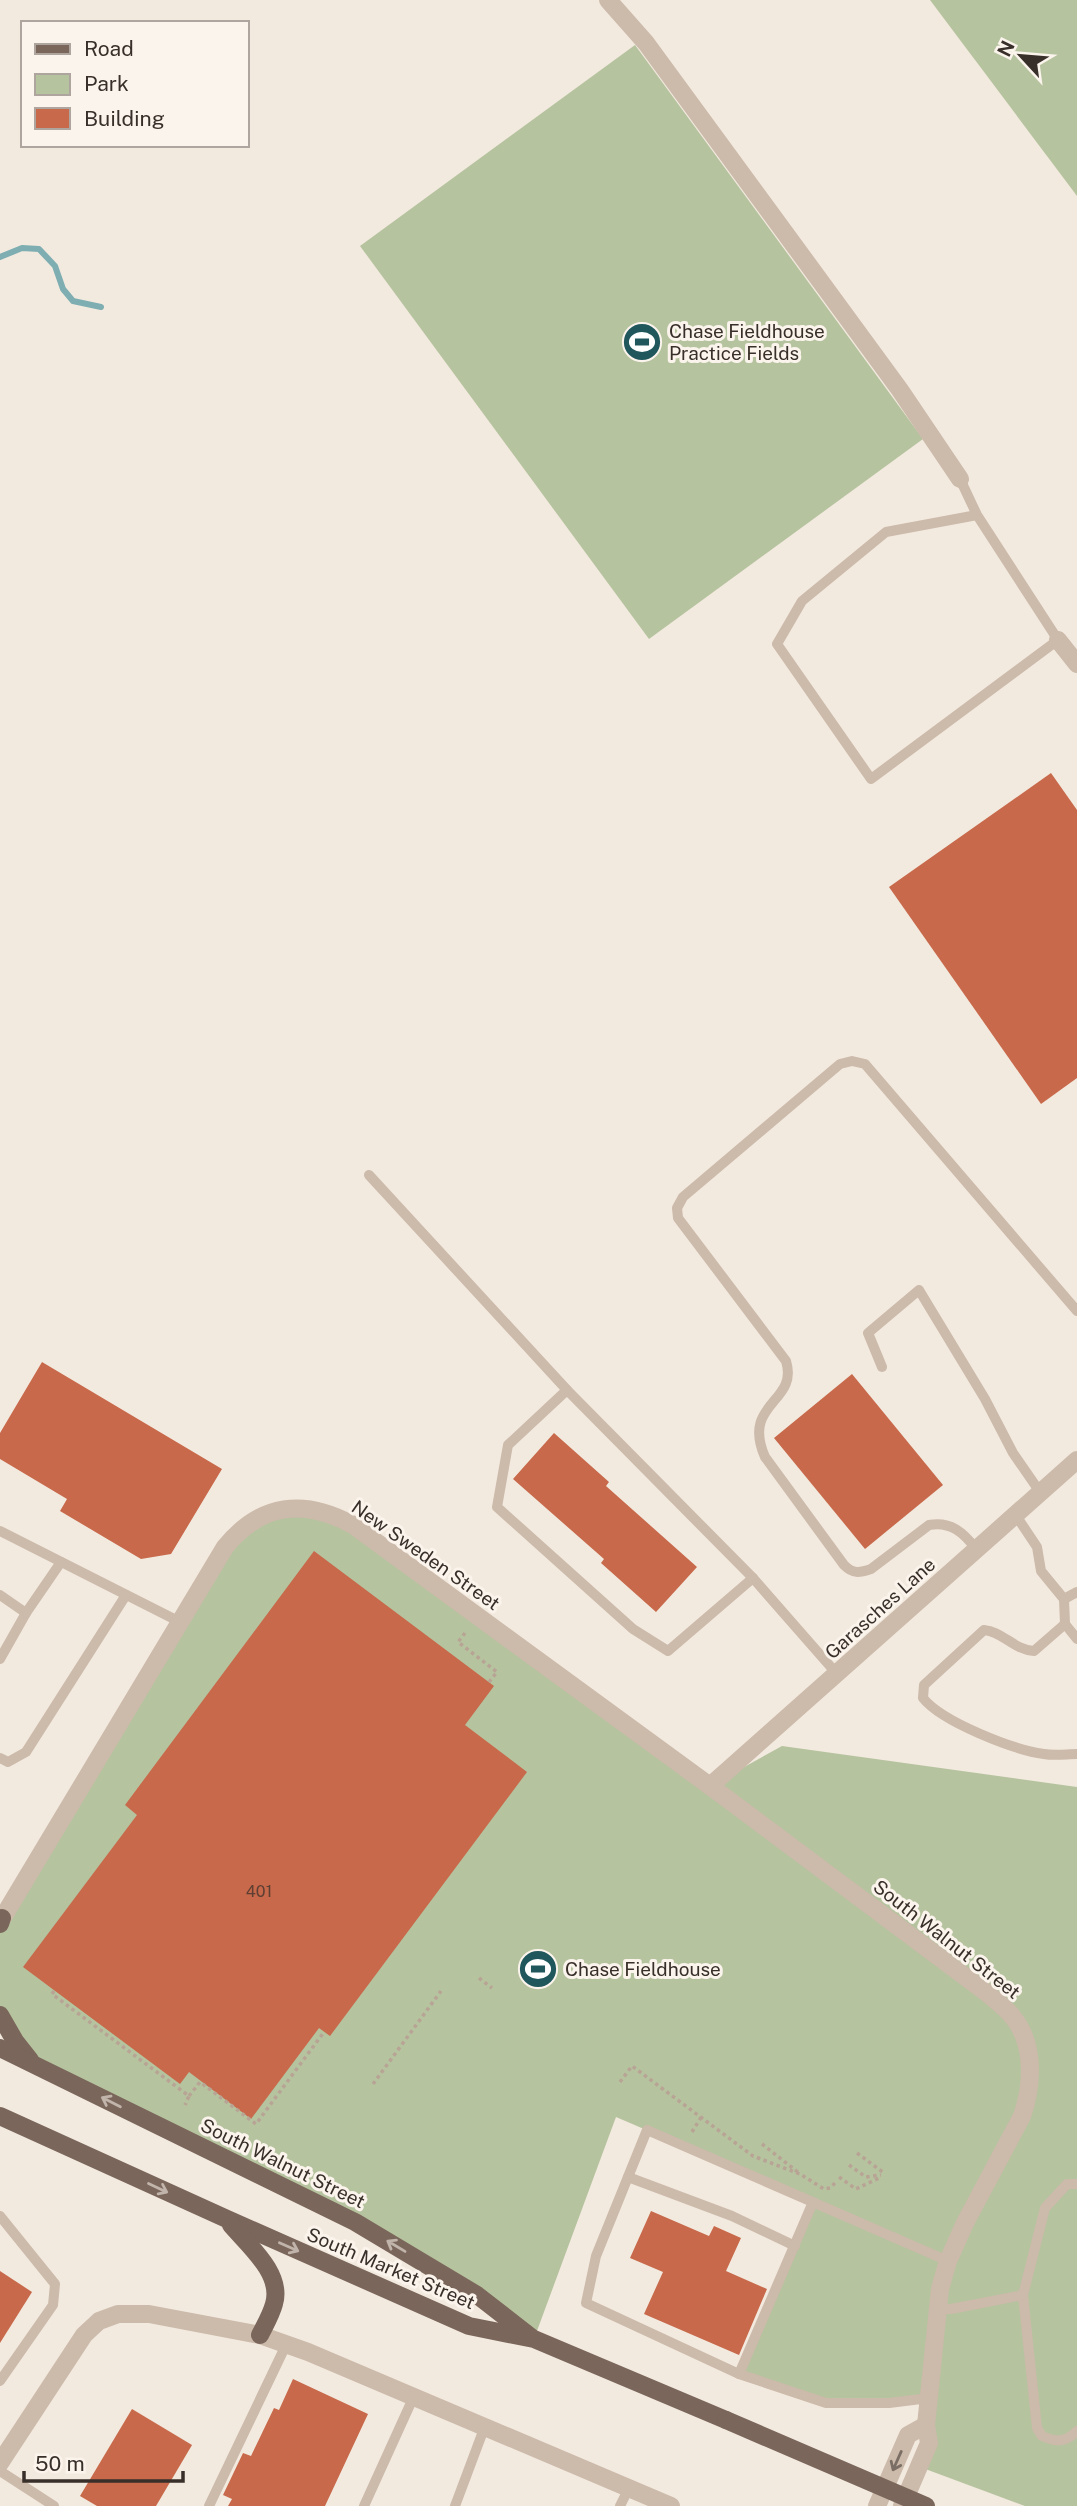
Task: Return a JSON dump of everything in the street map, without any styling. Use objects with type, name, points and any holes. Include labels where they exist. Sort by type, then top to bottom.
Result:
[{"type":"main road","points":[[0,2015],[32,2063]]},
{"type":"main road","name":"South Walnut Street","points":[[0,2048],[355,2221],[477,2295],[534,2339]]},
{"type":"main road","name":"South Market Street","points":[[4,2120],[469,2326],[534,2339],[926,2506]]},
{"type":"main road","points":[[227,2219],[274,2280],[274,2304],[260,2335]]},
{"type":"street","points":[[608,0],[654,54],[900,390],[960,479]]},
{"type":"street","points":[[1058,640],[1077,664]]},
{"type":"street","name":"Garasches Lane","points":[[710,1786],[1077,1460]]},
{"type":"street","name":"New Sweden Street","points":[[0,1921],[225,1547],[251,1520],[285,1509],[303,1507],[319,1510],[338,1516],[369,1535],[710,1786]]},
{"type":"street","name":"South Walnut Street","points":[[710,1786],[987,1993],[1012,2016],[1022,2033],[1030,2066],[1028,2099],[1022,2116],[965,2223],[948,2261],[937,2309],[926,2426],[929,2443],[902,2506]]},
{"type":"street","points":[[0,2463],[83,2335],[99,2321],[118,2314],[149,2314],[260,2335],[414,2396],[671,2506]]},
{"type":"street","points":[[877,2506],[908,2435],[926,2426]]},
{"type":"lane","points":[[960,479],[977,515],[1058,640],[871,779],[777,644],[802,601],[886,532],[977,515]]},
{"type":"lane","points":[[976,1549],[958,1531],[939,1523],[929,1525],[871,1569],[860,1573],[851,1572],[844,1565],[765,1457],[758,1442],[758,1428],[762,1418],[787,1384],[790,1371],[786,1361],[678,1218],[677,1208],[683,1197],[840,1064],[852,1061],[864,1064],[1077,1311]]},
{"type":"lane","points":[[369,1175],[567,1390],[753,1578],[837,1674]]},
{"type":"lane","points":[[882,1367],[868,1333],[919,1290],[979,1389],[1013,1453],[1040,1492]]},
{"type":"lane","points":[[567,1390],[508,1445],[497,1507],[633,1629],[668,1651],[753,1578]]},
{"type":"lane","points":[[1015,1514],[1037,1547],[1041,1571],[1064,1599],[1065,1624],[1077,1639]]},
{"type":"lane","points":[[0,1531],[180,1622]]},
{"type":"lane","points":[[0,1659],[26,1613],[61,1562]]},
{"type":"lane","points":[[1064,1599],[1077,1592]]},
{"type":"lane","points":[[0,1595],[26,1613]]},
{"type":"lane","points":[[0,1758],[8,1762],[26,1752],[126,1595]]},
{"type":"lane","points":[[1065,1624],[1034,1651],[1024,1650],[990,1630],[984,1630],[924,1685],[923,1698],[930,1706],[973,1732],[1044,1754],[1077,1754]]},
{"type":"lane","points":[[929,2398],[889,2403],[826,2403],[739,2374],[586,2303],[596,2256],[647,2130],[948,2261]]},
{"type":"lane","points":[[628,2177],[732,2216],[794,2245]]},
{"type":"lane","points":[[1077,2184],[1067,2184],[1045,2208],[1023,2295],[1037,2428],[1042,2436],[1056,2442],[1070,2438],[1077,2431]]},
{"type":"lane","points":[[739,2374],[813,2202]]},
{"type":"lane","points":[[0,2216],[55,2284],[53,2305],[0,2381]]},
{"type":"lane","points":[[937,2309],[1023,2295]]},
{"type":"lane","points":[[208,2506],[286,2345]]},
{"type":"lane","points":[[365,2506],[414,2396]]},
{"type":"lane","points":[[455,2506],[485,2426]]},
{"type":"lane","points":[[0,2471],[54,2506]]},
{"type":"lane","points":[[620,2506],[629,2488]]},
{"type":"path","points":[[465,1633],[458,1642],[497,1672],[488,1682]]},
{"type":"path","points":[[532,1961],[554,1977]]},
{"type":"path","points":[[479,1978],[492,1988]]},
{"type":"path","points":[[54,1991],[52,1994],[189,2096]]},
{"type":"path","points":[[373,2084],[441,1991]]},
{"type":"path","points":[[185,2105],[200,2082],[256,2124],[324,2032]]},
{"type":"path","points":[[620,2082],[632,2066],[753,2156],[800,2174]]},
{"type":"path","points":[[687,2147],[702,2116]]},
{"type":"path","points":[[762,2144],[824,2189],[830,2188],[838,2179],[856,2189],[883,2175]]},
{"type":"path","points":[[857,2153],[883,2175]]},
{"type":"path","points":[[849,2165],[866,2177],[883,2175]]},
{"type":"green space","points":[[930,0],[1077,0],[1077,196]]},
{"type":"green space","name":"Chase Fieldhouse Practice Fields","points":[[635,45],[923,439],[649,639],[360,246]]},
{"type":"green space","name":"Chase Fieldhouse","points":[[319,1510],[710,1786],[782,1746],[1077,1787],[1077,2506],[1025,2506],[920,2467],[929,2398],[826,2403],[739,2374],[812,2201],[616,2117],[534,2339],[389,2241],[32,2063],[0,2015],[0,1924],[251,1520]]},
{"type":"building","points":[[1051,773],[1077,810],[1077,1078],[1041,1104],[889,887]]},
{"type":"building","points":[[42,1362],[222,1469],[171,1554],[141,1559],[60,1511],[67,1499],[0,1459],[0,1433]]},
{"type":"building","points":[[852,1374],[943,1485],[865,1549],[774,1438]]},
{"type":"building","points":[[554,1433],[609,1482],[606,1486],[697,1567],[656,1612],[601,1563],[604,1559],[513,1479]]},
{"type":"building","points":[[314,1551],[494,1686],[465,1725],[527,1772],[330,2036],[319,2028],[251,2119],[189,2072],[180,2084],[23,1967],[137,1815],[125,1805]]},
{"type":"building","points":[[651,2211],[709,2236],[714,2226],[741,2238],[726,2271],[767,2289],[739,2355],[644,2314],[663,2272],[630,2258]]},
{"type":"building","points":[[0,2271],[32,2292],[0,2343]]},
{"type":"building","points":[[293,2379],[368,2414],[325,2506],[228,2506],[232,2499],[223,2495],[243,2453],[251,2456],[274,2408],[279,2410]]},
{"type":"building","points":[[132,2409],[192,2445],[156,2506],[97,2506],[80,2496]]},
{"type":"waterway","points":[[0,257],[22,248],[39,249],[55,266],[63,289],[73,301],[101,307]]},
{"type":"place","name":"Chase Fieldhouse Practice Fields","points":[[642,342]]},
{"type":"place","name":"Chase Fieldhouse","points":[[538,1969]]}]
